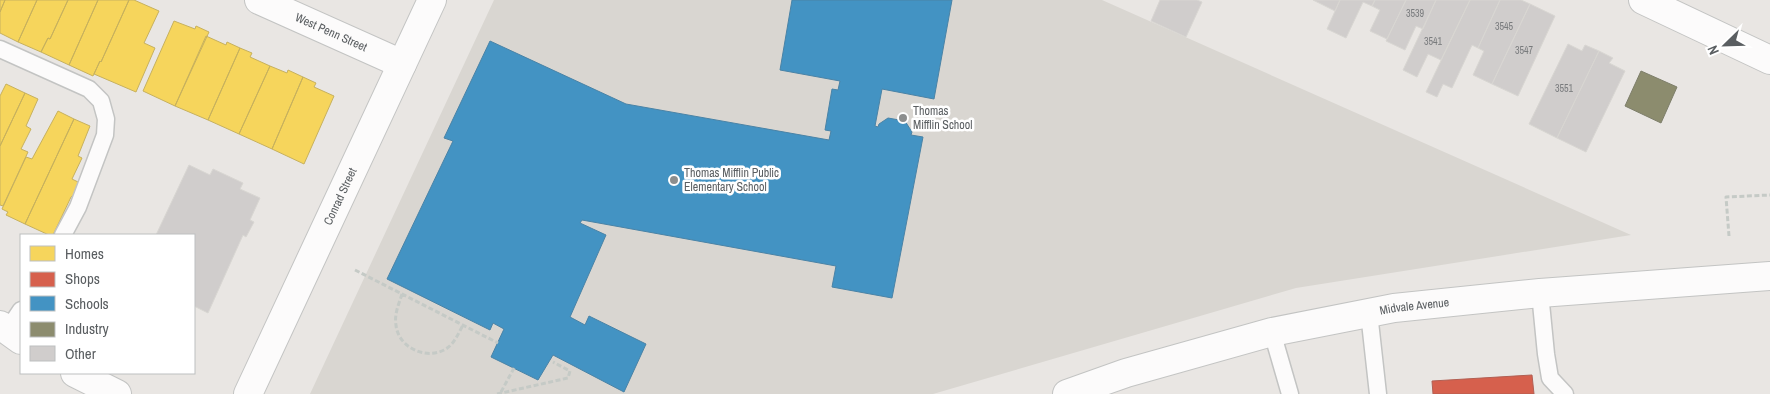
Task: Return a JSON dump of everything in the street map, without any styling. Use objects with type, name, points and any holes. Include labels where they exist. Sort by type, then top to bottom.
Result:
[{"type":"street","name":"West Penn Street","points":[[259,0],[402,64]]},
{"type":"street","name":"Conrad Street","points":[[248,394],[432,0]]},
{"type":"street","points":[[1644,0],[1770,60]]},
{"type":"street","name":"Midvale Avenue","points":[[1067,394],[1126,373],[1272,332],[1369,313],[1456,301],[1540,293],[1770,276]]},
{"type":"street","points":[[77,374],[117,394]]},
{"type":"lane","points":[[0,49],[89,89],[101,101],[106,119],[105,135],[78,207],[64,234]]},
{"type":"lane","points":[[1540,293],[1550,378],[1565,394]]},
{"type":"lane","points":[[1369,313],[1378,394]]},
{"type":"lane","points":[[1272,332],[1290,394]]},
{"type":"path","points":[[1729,236],[1726,197],[1770,195]]},
{"type":"path","points":[[355,270],[498,343]]},
{"type":"path","points":[[402,294],[396,314],[396,325],[398,335],[413,350],[434,354],[445,350],[454,342],[463,325]]},
{"type":"path","points":[[499,393],[568,378],[570,371],[553,362]]},
{"type":"path","points":[[499,393],[514,368]]},
{"type":"shaded area","name":"Thomas Mifflin School","points":[[494,0],[1102,0],[1631,235],[1296,288],[933,394],[310,394]]},
{"type":"building: Homes","points":[[0,0],[5,0],[0,12]]},
{"type":"building: Homes","points":[[5,0],[37,0],[18,42],[0,33],[0,12]]},
{"type":"building: Homes","points":[[37,0],[68,0],[50,39],[48,38],[41,52],[18,42]]},
{"type":"building: Homes","points":[[68,0],[98,0],[69,65],[41,52],[48,38],[50,39]]},
{"type":"building: Homes","points":[[98,0],[129,0],[93,76],[69,65]]},
{"type":"building: Homes","points":[[129,0],[134,0],[159,11],[144,43],[155,48],[136,92],[94,74]]},
{"type":"building: Homes","points":[[174,21],[195,29],[196,26],[209,32],[175,106],[143,91]]},
{"type":"building: Homes","points":[[206,36],[226,45],[227,42],[240,48],[208,120],[175,106]]},
{"type":"building: Homes","points":[[240,48],[252,53],[250,57],[270,66],[239,134],[208,120]]},
{"type":"building: Homes","points":[[270,66],[287,73],[288,70],[303,77],[272,149],[239,134]]},
{"type":"building: Homes","points":[[303,77],[316,83],[314,87],[334,96],[304,164],[272,149]]},
{"type":"building: Homes","points":[[6,84],[25,93],[0,146],[0,96]]},
{"type":"building: Homes","points":[[25,93],[38,99],[26,126],[31,129],[21,149],[28,152],[3,206],[0,205],[0,146]]},
{"type":"building: Homes","points":[[58,111],[74,119],[25,224],[6,215],[8,212],[2,209],[26,157],[32,159]]},
{"type":"building: Homes","points":[[74,119],[90,126],[78,156],[82,158],[72,179],[78,182],[77,189],[71,197],[53,234],[47,234],[25,224]]},
{"type":"building: Shops","points":[[1532,375],[1534,394],[1433,394],[1432,381]]},
{"type":"building: Schools","name":"Thomas Mifflin Public Elementary School","points":[[792,0],[952,0],[934,99],[882,89],[875,126],[878,127],[879,124],[888,118],[905,121],[912,132],[911,135],[923,137],[892,298],[832,287],[836,266],[582,220],[580,223],[606,235],[570,317],[585,325],[589,316],[646,344],[624,392],[553,355],[538,380],[491,357],[504,329],[493,323],[490,330],[387,279],[453,141],[444,138],[490,41],[626,104],[829,140],[831,131],[825,130],[832,89],[838,90],[840,81],[780,70]]},
{"type":"building: Industry","points":[[1641,71],[1677,87],[1661,123],[1625,106]]},
{"type":"building: Other","points":[[1160,0],[1197,0],[1202,2],[1186,37],[1151,21]]},
{"type":"building: Other","points":[[1313,0],[1340,0],[1335,11]]},
{"type":"building: Other","points":[[1340,0],[1375,0],[1372,6],[1363,2],[1346,38],[1327,29]]},
{"type":"building: Other","points":[[1375,0],[1406,0],[1387,39],[1370,31],[1380,10],[1372,6]]},
{"type":"building: Other","points":[[1406,0],[1436,0],[1423,29],[1416,26],[1405,50],[1386,41]]},
{"type":"building: Other","points":[[1436,0],[1470,0],[1441,60],[1428,54],[1417,77],[1403,70]]},
{"type":"building: Other","points":[[1470,0],[1500,0],[1478,48],[1472,45],[1452,88],[1443,84],[1437,97],[1426,92]]},
{"type":"building: Other","points":[[1500,0],[1521,0],[1530,4],[1492,84],[1473,75],[1484,51],[1478,48]]},
{"type":"building: Other","points":[[1530,4],[1555,16],[1518,96],[1492,84]]},
{"type":"building: Other","points":[[1568,44],[1582,51],[1585,45],[1599,51],[1557,138],[1529,124]]},
{"type":"building: Other","points":[[1599,51],[1613,58],[1609,63],[1625,71],[1586,152],[1557,138]]},
{"type":"building: Other","points":[[189,165],[210,175],[213,169],[243,183],[240,189],[260,198],[250,220],[254,222],[246,237],[243,235],[208,313],[195,306],[195,234],[156,234]]},
{"type":"place","name":"Thomas Mifflin School","points":[[903,118]]},
{"type":"place","name":"Thomas Mifflin Public Elementary School","points":[[674,180]]}]
